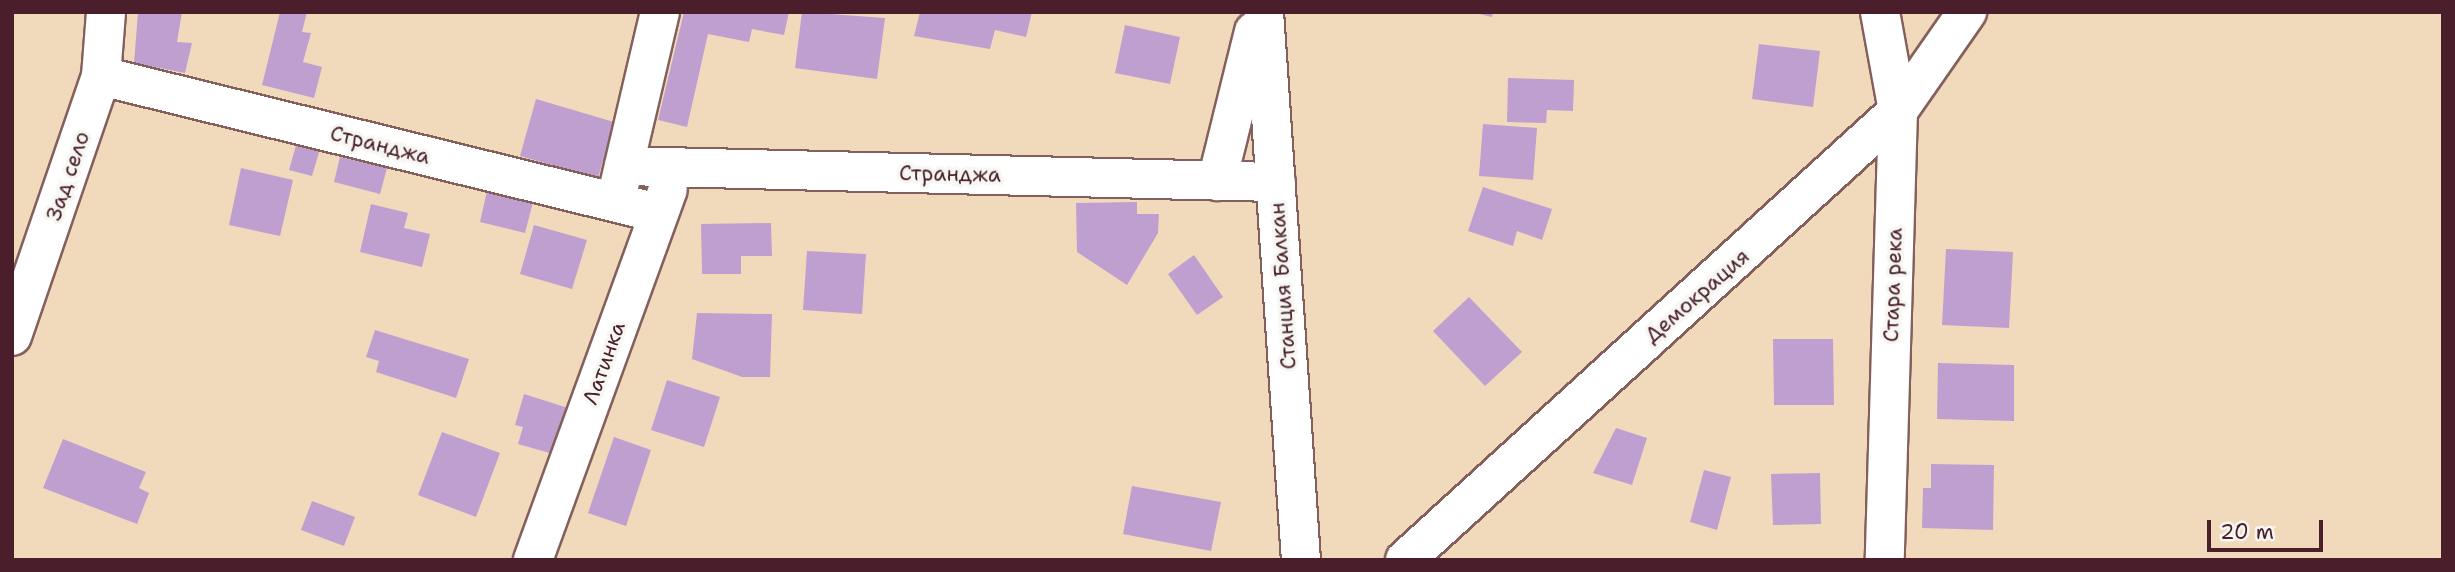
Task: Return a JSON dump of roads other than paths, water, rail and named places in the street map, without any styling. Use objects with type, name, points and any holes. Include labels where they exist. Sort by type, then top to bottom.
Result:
[{"type":"street","name":"Зад село","points":[[12,336],[101,76],[106,12]]},
{"type":"street","points":[[616,203],[660,12]]},
{"type":"street","points":[[1217,181],[1259,12]]},
{"type":"street","name":"Станция Балкан","points":[[1264,12],[1301,560]]},
{"type":"street","name":"Стара река","points":[[1880,12],[1898,111],[1885,560]]},
{"type":"street","name":"Демокрация","points":[[1405,560],[1898,111],[1967,12]]},
{"type":"street","name":"Странджа","points":[[101,76],[659,213]]},
{"type":"street","name":"Странджа","points":[[624,166],[1276,182]]},
{"type":"street","name":"Латинка","points":[[533,560],[677,167]]}]
